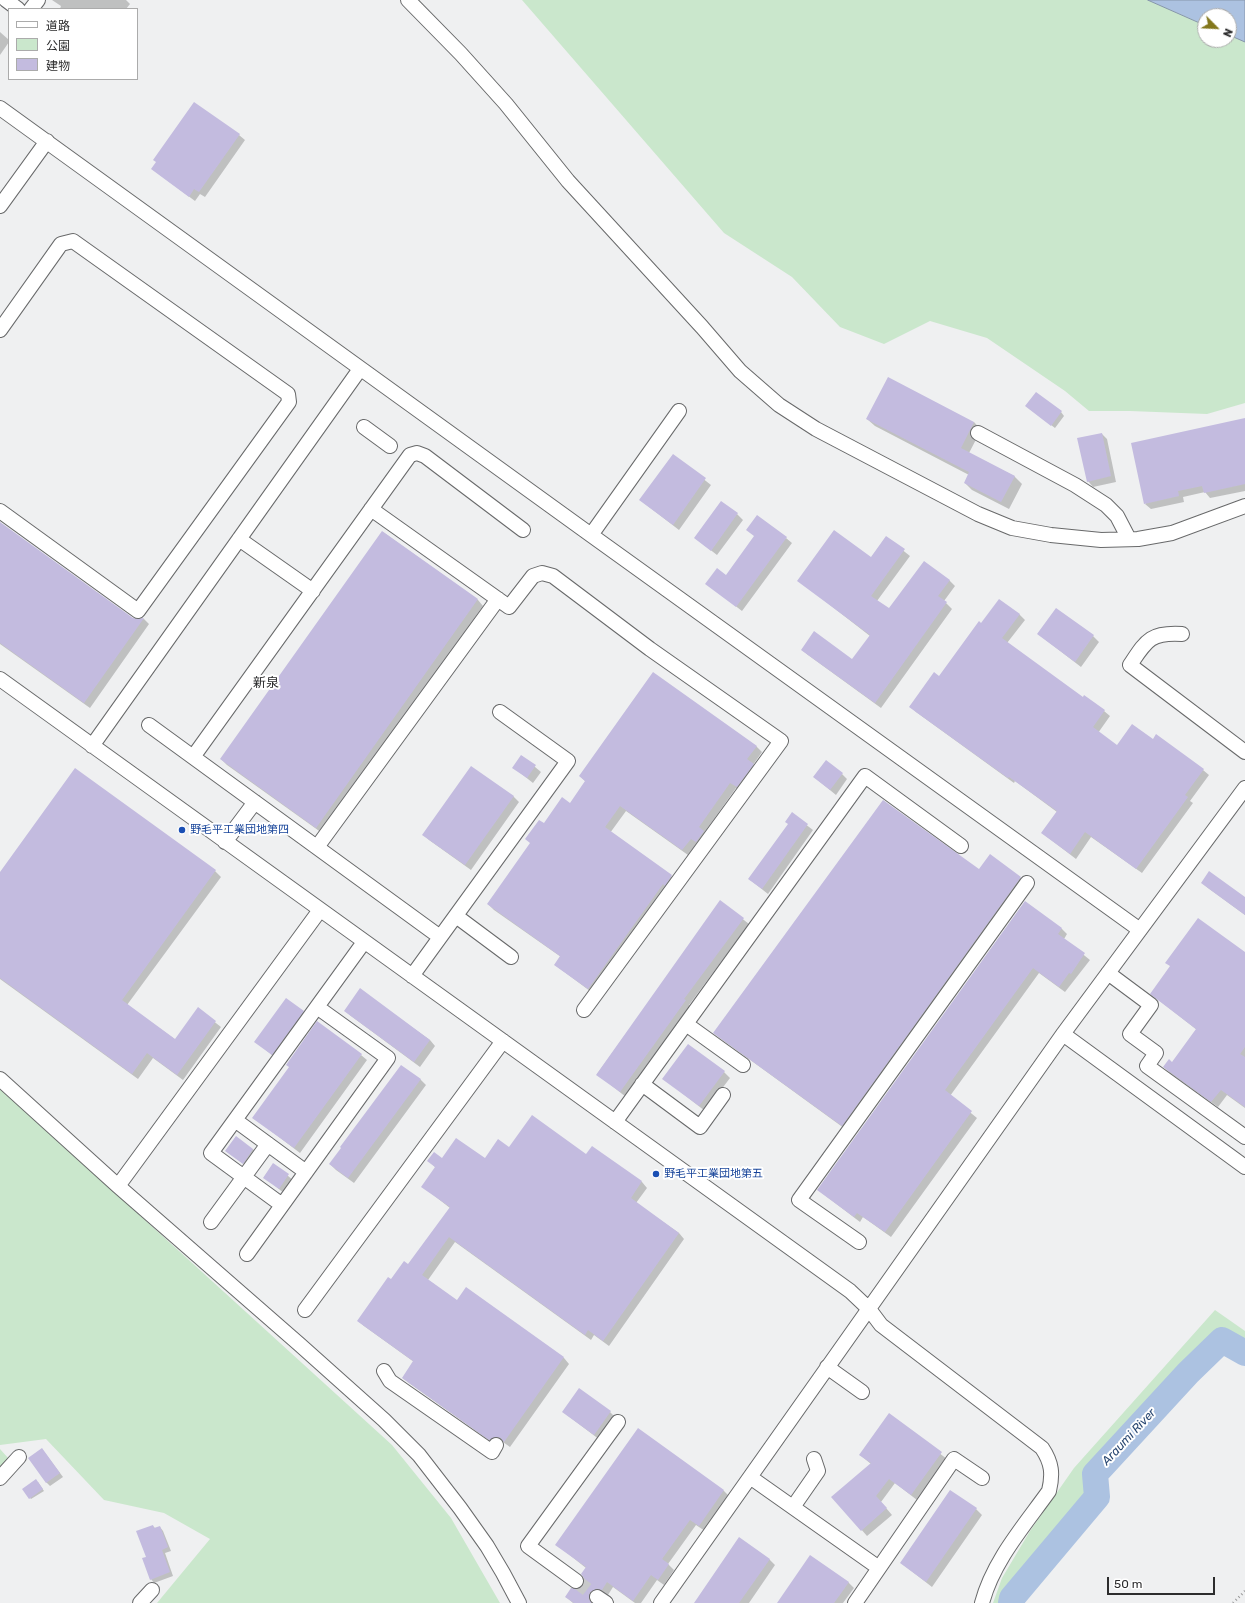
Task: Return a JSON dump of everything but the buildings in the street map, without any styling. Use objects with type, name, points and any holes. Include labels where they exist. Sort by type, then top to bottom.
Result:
[{"type":"street","points":[[6,0],[17,8]]},
{"type":"street","points":[[32,8],[38,0]]},
{"type":"street","points":[[408,0],[461,54],[501,98],[568,181],[702,327],[740,371],[780,405],[816,429],[978,514],[1012,528],[1051,535],[1102,540],[1129,539],[1172,533],[1245,506]]},
{"type":"street","points":[[0,108],[590,535],[1140,930]]},
{"type":"street","points":[[0,206],[47,141]]},
{"type":"street","points":[[0,330],[61,244],[73,241],[288,394],[289,402],[138,611],[0,511]]},
{"type":"street","points":[[92,746],[360,369]]},
{"type":"street","points":[[590,535],[679,411]]},
{"type":"street","points":[[364,427],[390,446]]},
{"type":"street","points":[[978,433],[1075,485],[1106,505],[1118,516],[1129,539]]},
{"type":"street","points":[[193,757],[410,455],[417,453],[425,456],[523,530]]},
{"type":"street","points":[[371,509],[509,607],[533,576],[542,573],[553,576],[650,649],[781,741],[584,1010]]},
{"type":"street","points":[[239,539],[313,591]]},
{"type":"street","points":[[317,847],[498,599]]},
{"type":"street","points":[[1182,634],[1168,633],[1154,636],[1143,646],[1130,666],[1245,752]]},
{"type":"street","points":[[0,679],[850,1291],[869,1309],[881,1325],[1042,1448],[1049,1458],[1051,1468],[1052,1479],[1049,1491],[1002,1557],[992,1574],[982,1603]]},
{"type":"street","points":[[412,976],[568,762],[500,712]]},
{"type":"street","points":[[149,726],[440,937]]},
{"type":"street","points":[[615,1122],[865,776],[961,846]]},
{"type":"street","points":[[661,1603],[1063,1034],[1245,788]]},
{"type":"street","points":[[225,842],[255,802]]},
{"type":"street","points":[[859,1242],[799,1200],[1027,883]]},
{"type":"street","points":[[118,1186],[320,910]]},
{"type":"street","points":[[456,916],[511,957]]},
{"type":"street","points":[[282,1205],[211,1153],[364,942]]},
{"type":"street","points":[[1108,973],[1151,1005],[1130,1034],[1156,1053],[1146,1066],[1245,1137]]},
{"type":"street","points":[[247,1254],[388,1058],[317,1007]]},
{"type":"street","points":[[686,1024],[743,1065]]},
{"type":"street","points":[[1063,1034],[1245,1167]]},
{"type":"street","points":[[306,1310],[503,1041]]},
{"type":"street","points":[[0,1079],[118,1186],[384,1420],[419,1455],[487,1546],[519,1603]]},
{"type":"street","points":[[642,1084],[700,1127],[723,1095]]},
{"type":"street","points":[[235,1120],[306,1172]]},
{"type":"street","points":[[212,1222],[268,1144]]},
{"type":"street","points":[[827,1368],[862,1392]]},
{"type":"street","points":[[384,1371],[390,1381],[492,1452],[496,1445]]},
{"type":"street","points":[[576,1581],[528,1546],[618,1422]]},
{"type":"street","points":[[0,1478],[19,1457]]},
{"type":"street","points":[[793,1507],[818,1471],[814,1459]]},
{"type":"street","points":[[855,1603],[954,1459],[982,1478]]},
{"type":"street","points":[[750,1477],[879,1568]]},
{"type":"street","points":[[140,1603],[152,1590]]},
{"type":"path","points":[[1233,1603],[1245,1591]]},
{"type":"green space","points":[[522,0],[1245,0],[1245,403],[1207,414],[1089,411],[1065,391],[987,338],[930,321],[884,344],[840,327],[792,277],[724,233]]},
{"type":"green space","points":[[0,1088],[392,1445],[451,1518],[500,1603],[157,1603],[210,1539],[164,1513],[104,1500],[46,1439],[0,1445]]},
{"type":"green space","points":[[1215,1310],[1245,1331],[1245,1347],[1220,1333],[1090,1473],[1091,1496],[1008,1598],[1007,1603],[993,1603],[1002,1578],[1030,1531],[1074,1468]]},
{"type":"green space","points":[[0,1449],[9,1459],[0,1469]]},
{"type":"water","points":[[1148,0],[1245,0],[1245,42],[1237,38],[1237,8],[1197,8],[1197,21]]},
{"type":"waterway","name":"Araumi River","points":[[1011,1603],[1012,1598],[1097,1497],[1095,1474],[1188,1373],[1222,1340],[1245,1353]]},
{"type":"tunnel","points":[[576,1581],[597,1597]]},
{"type":"place","name":"野毛平工業団地第四","points":[[182,830]]},
{"type":"place","name":"野毛平工業団地第五","points":[[656,1174]]},
{"type":"district","name":"新泉","points":[[266,683]]}]
